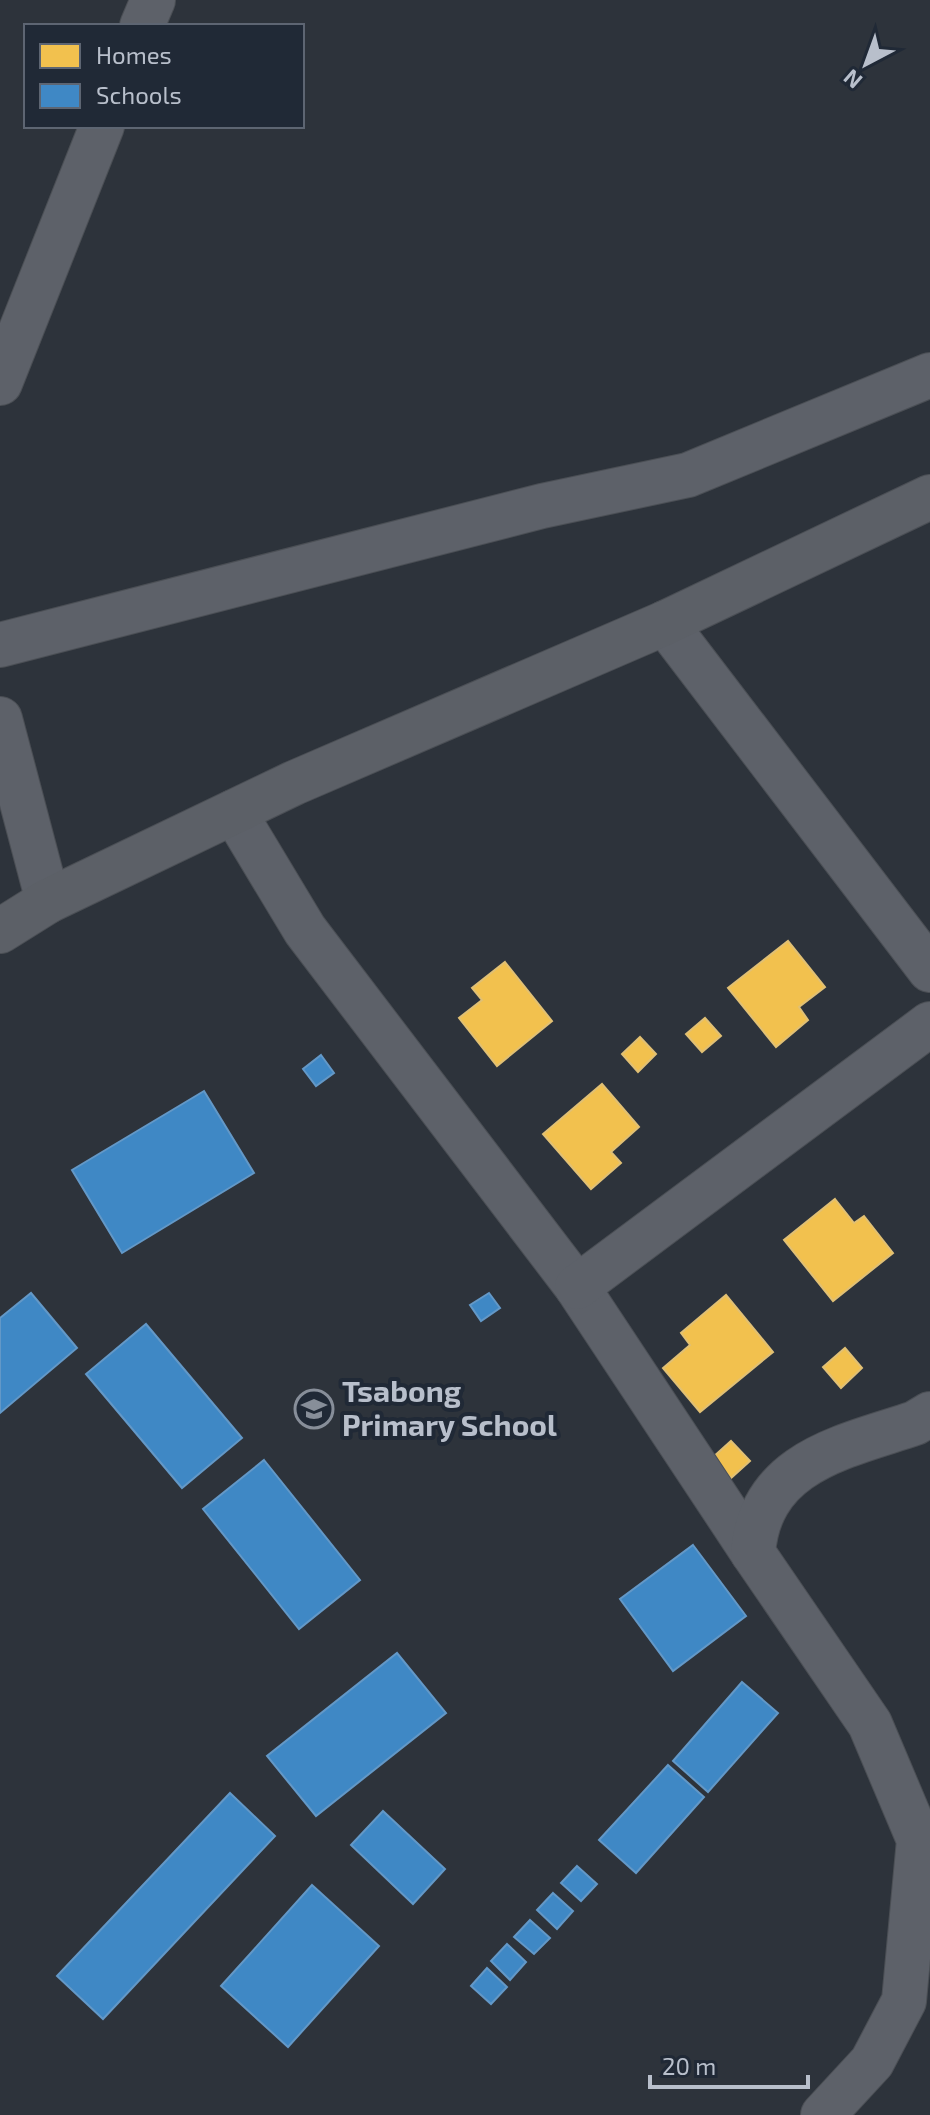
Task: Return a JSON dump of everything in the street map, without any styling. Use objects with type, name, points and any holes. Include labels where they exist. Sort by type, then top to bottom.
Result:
[{"type":"main road","points":[[0,931],[48,901],[234,812],[665,623],[930,497]]},
{"type":"street","points":[[143,24],[153,0]]},
{"type":"street","points":[[0,383],[101,128]]},
{"type":"street","points":[[0,645],[542,506],[688,475],[930,375]]},
{"type":"street","points":[[665,623],[930,970]]},
{"type":"street","points":[[0,719],[48,901]]},
{"type":"street","points":[[234,812],[305,930],[577,1287],[870,1724],[919,1840],[904,2001],[872,2062],[823,2115]]},
{"type":"street","points":[[577,1287],[930,1024]]},
{"type":"street","points":[[753,1553],[755,1533],[766,1503],[791,1473],[816,1456],[915,1423],[930,1414]]},
{"type":"building: Homes","points":[[788,941],[825,987],[799,1007],[808,1020],[776,1047],[728,988]]},
{"type":"building: Homes","points":[[505,962],[552,1021],[497,1066],[459,1018],[482,1000],[472,988]]},
{"type":"building: Homes","points":[[705,1018],[721,1036],[702,1052],[686,1034]]},
{"type":"building: Homes","points":[[640,1037],[656,1054],[638,1072],[622,1054]]},
{"type":"building: Homes","points":[[602,1084],[639,1127],[611,1152],[621,1163],[591,1189],[543,1134]]},
{"type":"building: Homes","points":[[835,1199],[854,1223],[864,1216],[893,1253],[833,1301],[784,1240]]},
{"type":"building: Homes","points":[[726,1295],[773,1352],[700,1412],[663,1368],[690,1345],[681,1333]]},
{"type":"building: Homes","points":[[845,1348],[862,1368],[841,1388],[823,1367]]},
{"type":"building: Homes","points":[[731,1441],[750,1461],[731,1478],[712,1458]]},
{"type":"building: Schools","points":[[321,1055],[334,1073],[316,1086],[303,1069]]},
{"type":"building: Schools","points":[[204,1091],[254,1173],[122,1253],[72,1170]]},
{"type":"building: Schools","points":[[31,1293],[77,1348],[0,1413],[0,1318]]},
{"type":"building: Schools","points":[[489,1293],[500,1308],[481,1321],[470,1305]]},
{"type":"building: Schools","points":[[146,1324],[242,1438],[182,1488],[86,1374]]},
{"type":"building: Schools","points":[[264,1460],[360,1580],[299,1629],[203,1509]]},
{"type":"building: Schools","points":[[693,1545],[746,1616],[673,1671],[620,1599]]},
{"type":"building: Schools","points":[[397,1653],[446,1713],[316,1816],[267,1756]]},
{"type":"building: Schools","points":[[742,1682],[778,1713],[708,1792],[673,1761]]},
{"type":"building: Schools","points":[[668,1765],[704,1797],[636,1873],[599,1840]]},
{"type":"building: Schools","points":[[230,1793],[275,1836],[103,2019],[57,1976]]},
{"type":"building: Schools","points":[[383,1811],[445,1869],[413,1904],[351,1845]]},
{"type":"building: Schools","points":[[577,1866],[597,1884],[581,1901],[561,1883]]},
{"type":"building: Schools","points":[[312,1885],[379,1946],[288,2047],[221,1986]]},
{"type":"building: Schools","points":[[553,1893],[573,1911],[557,1929],[537,1910]]},
{"type":"building: Schools","points":[[530,1920],[550,1938],[534,1954],[514,1937]]},
{"type":"building: Schools","points":[[507,1944],[526,1962],[510,1980],[491,1961]]},
{"type":"building: Schools","points":[[487,1968],[507,1987],[491,2004],[471,1986]]},
{"type":"place","name":"Tsabong Primary School","points":[[314,1409]]}]
